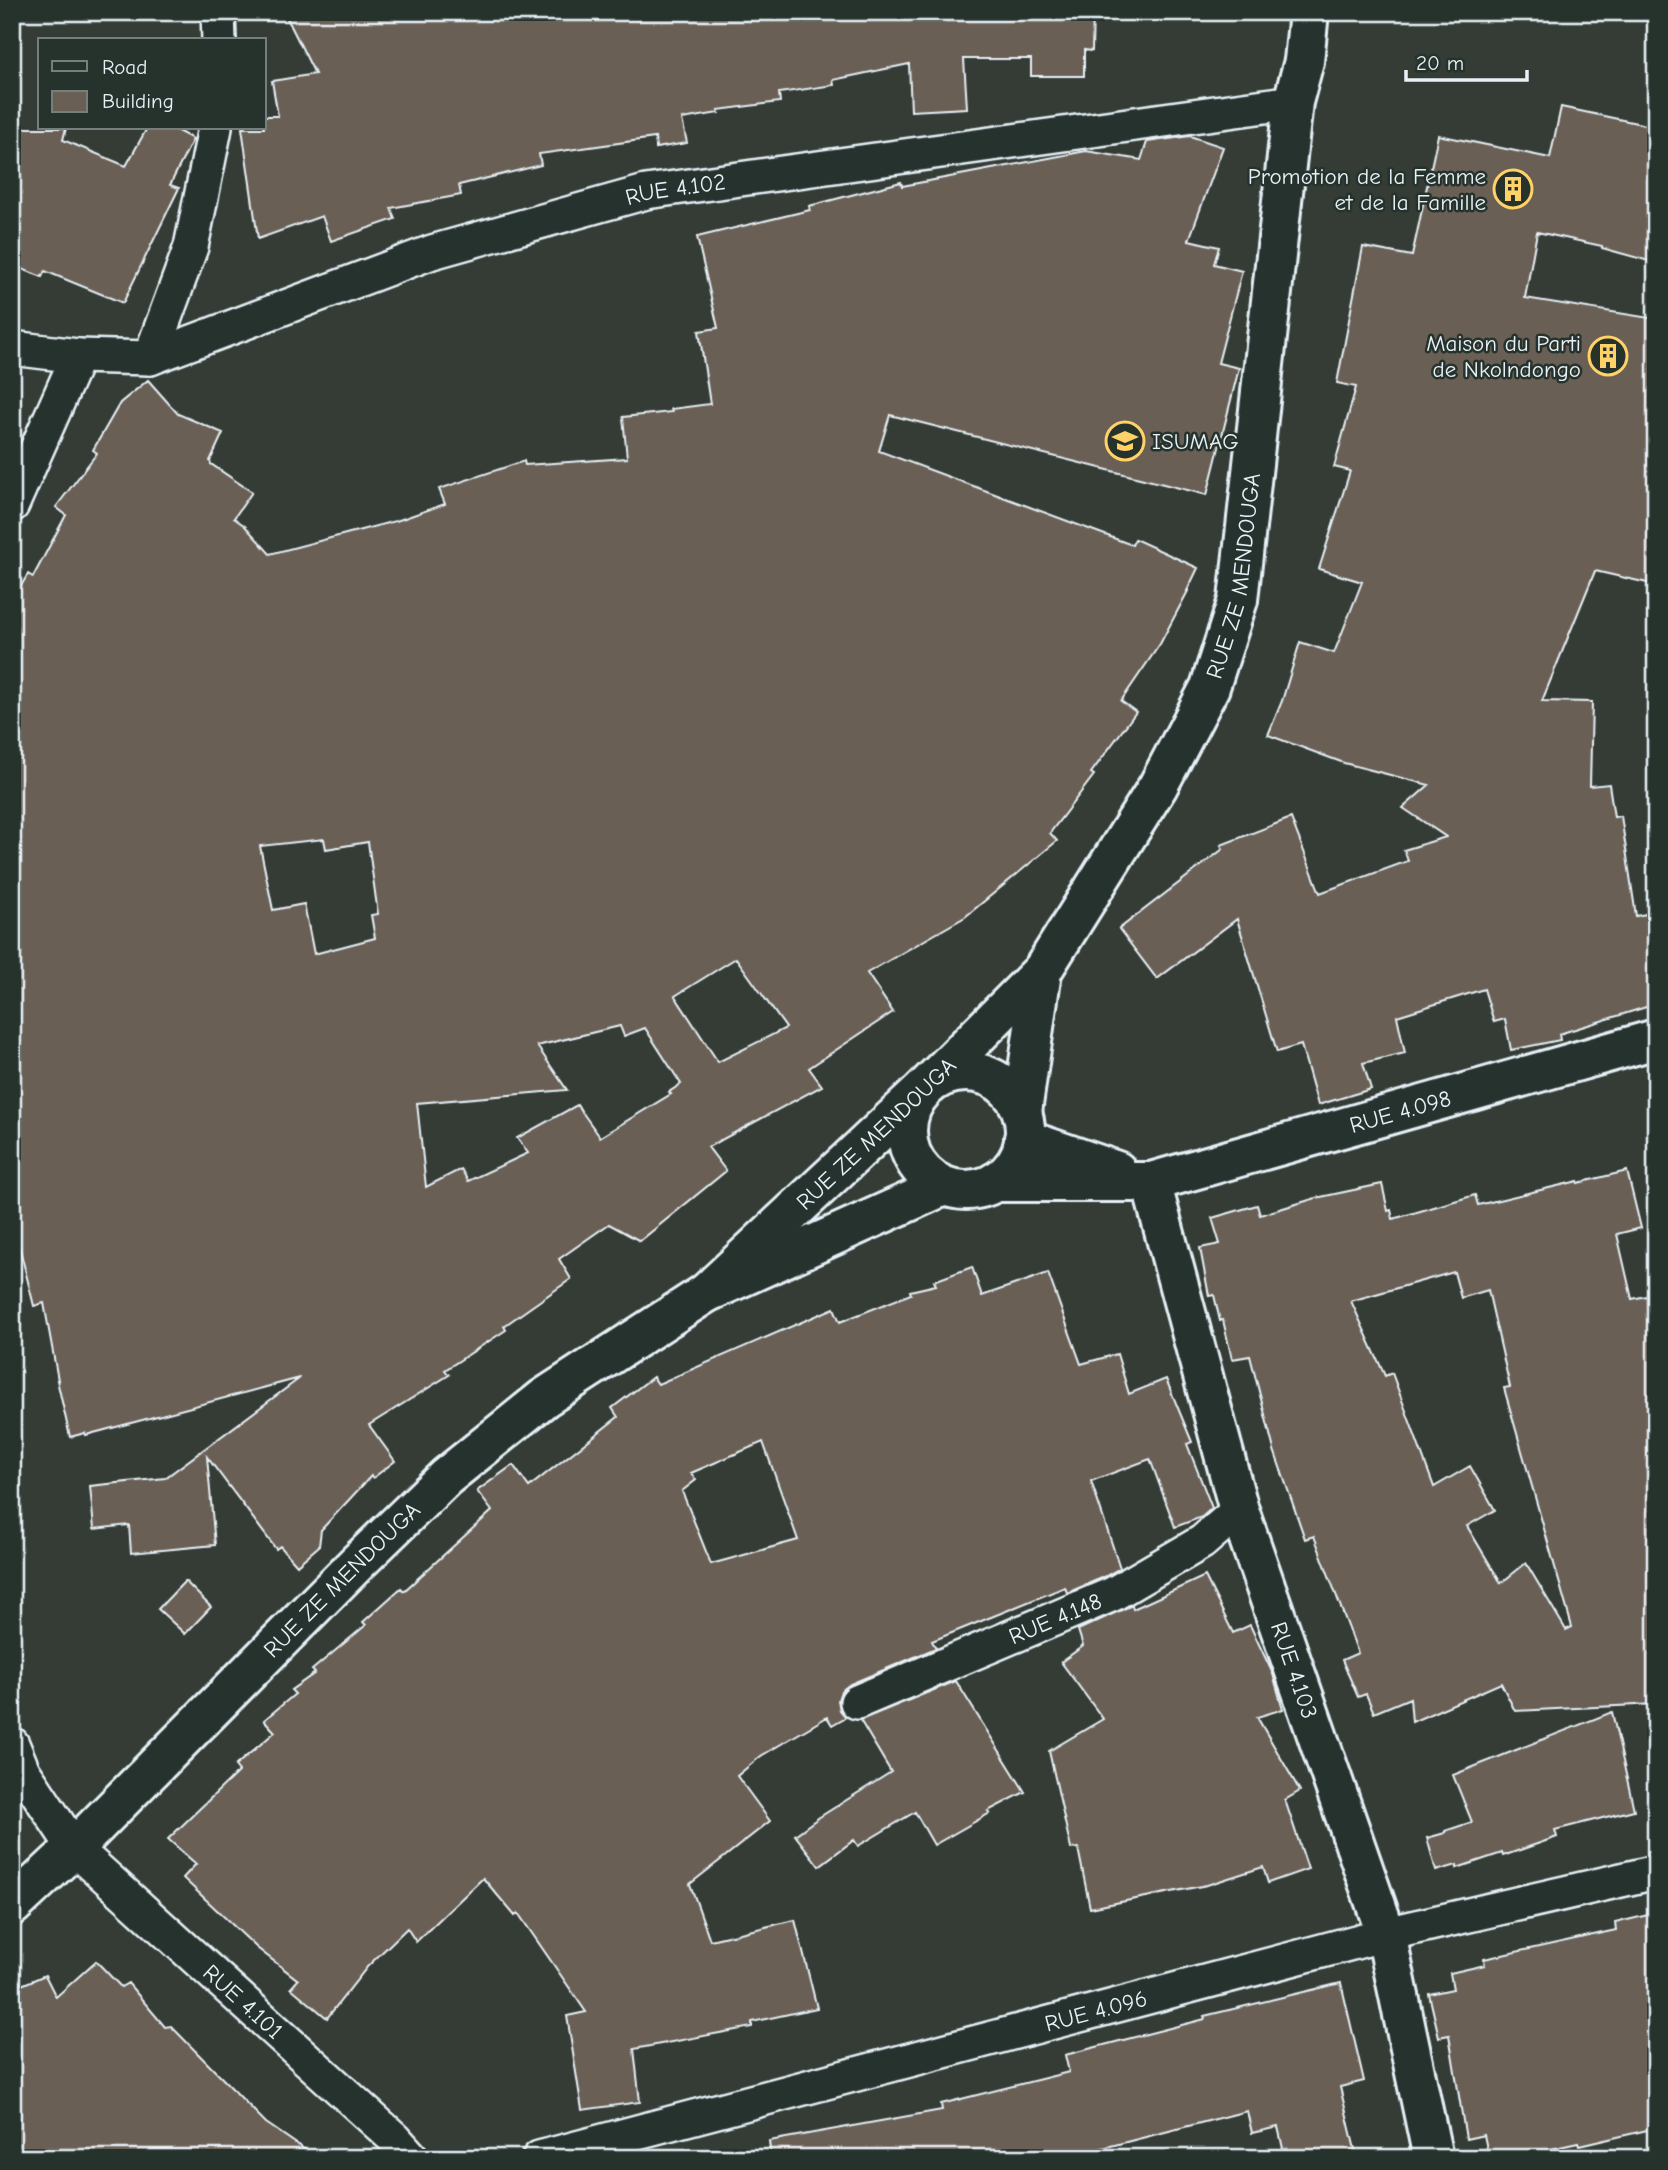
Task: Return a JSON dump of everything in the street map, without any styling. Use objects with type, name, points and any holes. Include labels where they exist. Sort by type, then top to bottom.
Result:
[{"type":"main road","name":"RUE ZE MENDOUGA","points":[[706,1293],[921,1092],[1042,971],[1158,786],[1210,687],[1238,600],[1293,102],[1304,61],[1308,12]]},
{"type":"main road","name":"RUE ZE MENDOUGA","points":[[1023,1126],[1042,971]]},
{"type":"main road","name":"RUE 4.098","points":[[995,1182],[1148,1182],[1656,1040]]},
{"type":"main road","points":[[957,1072],[977,1073],[996,1080],[1012,1094],[1023,1126],[1020,1156],[1009,1171],[995,1182],[979,1189],[961,1190],[944,1186],[928,1177],[915,1163],[907,1145],[908,1117],[921,1092],[937,1079],[957,1072]]},
{"type":"main road","points":[[1023,1126],[1148,1182]]},
{"type":"main road","name":"RUE 4.103","points":[[1148,1182],[1239,1510],[1386,1934],[1433,2158]]},
{"type":"main road","name":"RUE ZE MENDOUGA","points":[[12,1906],[74,1848],[446,1477],[544,1398],[706,1293],[944,1186]]},
{"type":"street","points":[[218,12],[219,38]]},
{"type":"street","name":"RUE 4.102","points":[[12,348],[78,356],[150,358],[432,252],[646,192],[1293,102]]},
{"type":"street","points":[[150,358],[191,247],[215,130]]},
{"type":"street","points":[[12,505],[78,356]]},
{"type":"street","name":"RUE 4.148","points":[[857,1702],[1113,1594],[1202,1542],[1239,1510]]},
{"type":"street","name":"RUE 4.101","points":[[12,1744],[23,1771],[74,1848],[395,2139],[412,2158]]},
{"type":"street","name":"RUE 4.096","points":[[539,2158],[1386,1934],[1656,1872]]},
{"type":"building","points":[[284,12],[1093,12],[1092,51],[1084,50],[1084,76],[1031,76],[1031,59],[964,59],[967,108],[911,111],[909,64],[833,80],[834,85],[779,93],[780,102],[718,110],[719,113],[682,119],[687,143],[656,148],[655,138],[539,154],[541,165],[459,185],[461,195],[391,208],[395,219],[331,241],[322,216],[258,239],[242,130],[266,130],[266,116],[278,116],[272,81],[315,74]]},
{"type":"building","points":[[1561,107],[1656,127],[1656,263],[1602,246],[1537,232],[1525,298],[1656,319],[1656,585],[1595,571],[1542,701],[1592,702],[1590,786],[1609,784],[1614,817],[1621,816],[1636,916],[1656,912],[1656,1004],[1559,1034],[1560,1040],[1511,1050],[1505,1019],[1494,1022],[1484,989],[1397,1016],[1405,1053],[1363,1063],[1371,1089],[1318,1105],[1301,1045],[1277,1052],[1237,919],[1157,979],[1119,929],[1223,849],[1221,845],[1291,818],[1320,893],[1408,861],[1404,850],[1446,837],[1403,808],[1429,785],[1344,763],[1268,735],[1282,701],[1300,642],[1334,653],[1362,582],[1319,569],[1350,471],[1334,467],[1356,387],[1337,383],[1363,247],[1412,256],[1438,135],[1550,158]]},
{"type":"building","points":[[12,128],[66,130],[63,140],[126,166],[146,130],[176,130],[193,139],[170,185],[179,188],[123,303],[45,271],[42,277],[12,265]]},
{"type":"building","points":[[1190,136],[1223,147],[1189,240],[1219,247],[1214,264],[1242,271],[1218,363],[1239,368],[1207,495],[890,415],[879,451],[1132,545],[1135,539],[1198,568],[1160,644],[1121,701],[1136,712],[1091,773],[1094,775],[1050,833],[1057,841],[965,917],[867,973],[893,1012],[809,1068],[822,1086],[708,1147],[726,1171],[640,1241],[609,1224],[559,1259],[571,1279],[504,1326],[506,1330],[445,1370],[449,1375],[369,1425],[395,1461],[373,1478],[371,1476],[321,1530],[319,1546],[297,1565],[280,1546],[276,1549],[207,1457],[215,1545],[131,1553],[129,1525],[94,1529],[90,1486],[165,1478],[300,1378],[70,1437],[44,1303],[34,1306],[12,1217],[12,601],[28,574],[33,577],[66,515],[56,507],[97,453],[93,450],[120,403],[148,380],[178,414],[223,433],[211,464],[252,492],[234,518],[245,526],[270,554],[399,520],[445,504],[439,489],[524,461],[525,465],[627,458],[623,417],[672,412],[671,409],[710,404],[699,331],[718,328],[697,237],[810,210],[809,206],[901,182],[902,186],[1086,151],[1141,160],[1147,142]],"holes":[[[324,839],[326,849],[368,842],[378,914],[371,915],[375,938],[314,954],[304,904],[273,910],[260,846]],[[736,958],[786,1028],[718,1062],[675,996]],[[620,1026],[624,1036],[645,1028],[681,1084],[669,1092],[671,1094],[600,1137],[577,1105],[517,1138],[528,1153],[468,1181],[461,1169],[426,1187],[417,1103],[567,1090],[537,1046]]]},
{"type":"building","points":[[1627,1171],[1641,1228],[1617,1234],[1632,1299],[1656,1294],[1656,1704],[1515,1711],[1501,1683],[1412,1722],[1410,1698],[1374,1713],[1366,1694],[1358,1697],[1342,1660],[1358,1653],[1314,1536],[1305,1539],[1274,1450],[1250,1356],[1232,1359],[1214,1295],[1209,1296],[1200,1248],[1220,1244],[1212,1218],[1257,1205],[1260,1215],[1316,1198],[1382,1184],[1388,1211],[1391,1210],[1393,1219],[1475,1195],[1478,1205]],"holes":[[[1454,1272],[1461,1298],[1488,1290],[1510,1387],[1504,1388],[1572,1627],[1566,1630],[1526,1563],[1501,1583],[1467,1526],[1495,1510],[1470,1466],[1434,1487],[1392,1373],[1385,1376],[1351,1301]]]},
{"type":"building","points":[[972,1267],[982,1296],[1048,1273],[1081,1364],[1117,1354],[1129,1394],[1166,1379],[1192,1442],[1187,1444],[1212,1508],[1202,1517],[1175,1527],[1150,1459],[1091,1481],[1120,1568],[1067,1593],[1065,1587],[932,1641],[936,1648],[850,1684],[841,1691],[838,1700],[840,1710],[846,1717],[832,1725],[827,1717],[761,1756],[737,1776],[770,1821],[690,1884],[710,1940],[795,1920],[817,2008],[752,2022],[752,2027],[634,2049],[640,2102],[582,2110],[567,2016],[586,2012],[518,1913],[515,1916],[483,1878],[416,1942],[407,1928],[368,1966],[327,2018],[291,1988],[298,1980],[257,1948],[183,1878],[196,1864],[168,1839],[239,1771],[235,1766],[275,1732],[264,1720],[295,1694],[291,1690],[315,1673],[312,1670],[366,1625],[363,1622],[401,1588],[404,1591],[492,1511],[477,1491],[513,1465],[529,1487],[618,1417],[612,1408],[653,1377],[658,1384],[834,1308],[840,1322],[911,1294],[910,1291],[936,1285],[934,1281]],"holes":[[[763,1442],[798,1540],[711,1564],[682,1491],[696,1480],[691,1473]]]},
{"type":"building","points":[[1205,1576],[1233,1633],[1250,1625],[1273,1674],[1283,1709],[1257,1717],[1300,1791],[1285,1800],[1308,1869],[1268,1883],[1263,1867],[1207,1885],[1090,1908],[1078,1848],[1071,1849],[1049,1751],[1103,1719],[1061,1662],[1083,1646],[1078,1630],[1132,1605],[1133,1609]]},
{"type":"building","points":[[185,1581],[211,1607],[185,1634],[158,1609]]},
{"type":"building","points":[[956,1681],[1025,1792],[988,1811],[990,1813],[934,1845],[915,1812],[858,1846],[854,1840],[819,1866],[795,1835],[891,1772],[860,1720]]},
{"type":"building","points":[[1612,1712],[1634,1810],[1555,1830],[1557,1837],[1503,1856],[1502,1853],[1457,1868],[1457,1865],[1436,1871],[1427,1838],[1472,1822],[1453,1775]]},
{"type":"building","points":[[1656,1913],[1656,2128],[1579,2146],[1578,2143],[1510,2158],[1489,2158],[1484,2135],[1466,2139],[1449,2035],[1439,2037],[1429,1994],[1453,1989],[1450,1973],[1485,1965],[1484,1959],[1616,1930],[1615,1923]]},
{"type":"building","points":[[96,1961],[121,1987],[128,1983],[165,2027],[171,2026],[266,2123],[317,2158],[12,2158],[12,1989],[45,1975],[56,1997]]},
{"type":"building","points":[[1341,1983],[1364,2081],[1340,2087],[1357,2158],[1285,2157],[1278,2127],[1252,2133],[1247,2111],[1064,2158],[771,2158],[769,2141],[942,2110],[941,2104],[1069,2072],[1065,2055],[1205,2019],[1204,2016]]},
{"type":"place","name":"Promotion de la Femme et de la Famille","points":[[1513,189]]},
{"type":"place","name":"Maison du Parti de Nkolndongo","points":[[1608,356]]},
{"type":"place","name":"ISUMAG","points":[[1125,441]]}]
